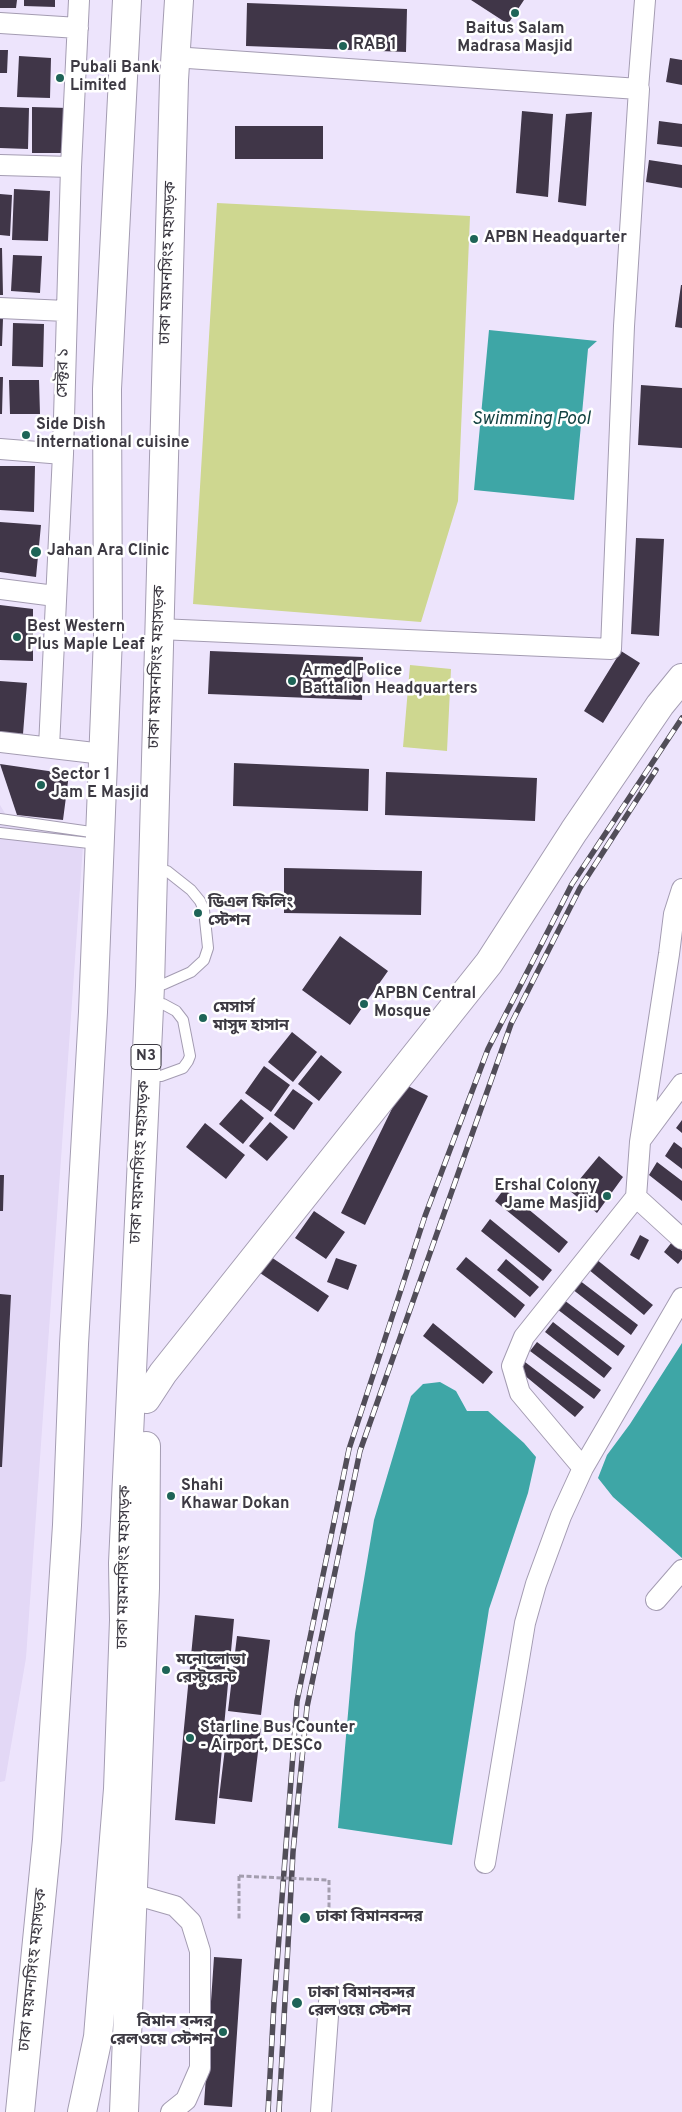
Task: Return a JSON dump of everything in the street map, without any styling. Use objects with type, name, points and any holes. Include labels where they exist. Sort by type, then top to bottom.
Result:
[{"type":"main road","name":"ঢাকা ময়মনসিংহ মহাসড়ক","points":[[20,2112],[46,1840],[67,1525],[74,1344],[94,1012],[108,638],[107,389],[128,0]]},
{"type":"main road","name":"ঢাকা ময়মনসিংহ মহাসড়ক","points":[[82,2112],[98,2037],[118,1789],[124,1620],[122,1563],[149,995],[174,80],[180,0]]},
{"type":"main road","points":[[146,1399],[163,1373],[489,963],[574,831],[660,705],[682,678]]},
{"type":"main road","points":[[124,2112],[145,1588],[146,1399],[133,1338]]},
{"type":"street","name":"সেক্টর ১","points":[[49,747],[63,454],[71,167],[79,0]]},
{"type":"street","points":[[261,63],[638,89],[645,0]]},
{"type":"street","points":[[0,23],[78,28]]},
{"type":"street","points":[[159,629],[611,649],[624,326],[638,89],[188,58]]},
{"type":"street","points":[[0,165],[71,167]]},
{"type":"street","points":[[0,308],[66,311]]},
{"type":"street","points":[[0,449],[63,454]]},
{"type":"street","points":[[0,589],[55,596]]},
{"type":"street","points":[[0,742],[103,754]]},
{"type":"street","points":[[583,1468],[520,1393],[512,1366],[524,1337],[636,1197],[640,1142],[677,938],[674,914],[682,889]]},
{"type":"street","points":[[640,1142],[682,1084]]},
{"type":"street","points":[[636,1197],[682,1239]]},
{"type":"street","points":[[485,1863],[526,1623],[536,1584],[561,1516],[583,1468],[682,1298]]},
{"type":"street","points":[[656,1600],[682,1570]]},
{"type":"street","points":[[133,1894],[175,1906],[191,1922],[200,1951],[200,2068],[186,2100],[171,2112]]},
{"type":"street","points":[[321,2112],[329,2002]]},
{"type":"lane","points":[[0,819],[100,839]]},
{"type":"lane","points":[[0,833],[100,839]]},
{"type":"lane","points":[[145,1076],[161,1076],[183,1068],[188,1062],[190,1056],[183,1020],[176,1011],[149,995],[164,984],[191,972],[204,960],[208,948],[204,910],[200,901],[191,890],[166,871],[151,867]]},
{"type":"path","points":[[239,1921],[239,1876],[328,1880],[329,1924]]},
{"type":"shaded area","points":[[217,203],[470,216],[458,501],[421,622],[193,604]]},
{"type":"shaded area","points":[[410,665],[451,669],[447,751],[403,747]]},
{"type":"shaded area","points":[[0,805],[9,820],[84,831],[26,1658],[5,1781],[0,1782]]},
{"type":"water","name":"Swimming Pool","points":[[489,330],[597,341],[588,349],[574,500],[474,490]]},
{"type":"water","points":[[682,1343],[682,1558],[613,1497],[598,1478],[607,1455],[630,1424]]},
{"type":"water","points":[[440,1382],[456,1391],[467,1411],[488,1411],[524,1443],[536,1457],[528,1493],[489,1609],[452,1845],[338,1828],[355,1633],[374,1520],[411,1396],[423,1384]]},
{"type":"building","points":[[0,0],[17,0],[16,8],[0,8]]},
{"type":"building","points":[[24,0],[55,0],[55,7],[24,6]]},
{"type":"building","points":[[471,0],[524,0],[508,24]]},
{"type":"building","points":[[247,3],[407,9],[406,52],[246,46]]},
{"type":"building","points":[[0,50],[8,50],[7,73],[0,73]]},
{"type":"building","points":[[19,56],[51,58],[50,98],[17,97]]},
{"type":"building","points":[[670,58],[682,60],[682,85],[666,82]]},
{"type":"building","points":[[0,107],[29,108],[28,149],[0,148]]},
{"type":"building","points":[[32,107],[68,108],[68,153],[32,153]]},
{"type":"building","points":[[522,111],[553,114],[548,197],[516,193]]},
{"type":"building","points":[[592,112],[586,206],[558,202],[566,114]]},
{"type":"building","points":[[659,121],[682,124],[682,147],[657,144]]},
{"type":"building","points":[[235,126],[323,126],[323,159],[235,159]]},
{"type":"building","points":[[649,160],[682,165],[682,188],[646,182]]},
{"type":"building","points":[[14,189],[50,191],[48,241],[12,240]]},
{"type":"building","points":[[0,194],[12,195],[10,236],[0,235]]},
{"type":"building","points":[[0,248],[2,248],[3,295],[0,295]]},
{"type":"building","points":[[13,255],[42,256],[40,293],[11,291]]},
{"type":"building","points":[[682,285],[682,328],[675,327]]},
{"type":"building","points":[[0,319],[3,319],[2,346],[0,346]]},
{"type":"building","points":[[13,323],[44,324],[43,367],[12,366]]},
{"type":"building","points":[[0,377],[3,377],[2,414],[0,414]]},
{"type":"building","points":[[9,380],[39,380],[40,414],[10,414]]},
{"type":"building","points":[[641,385],[682,388],[682,448],[638,445]]},
{"type":"building","points":[[0,466],[35,466],[34,512],[0,510]]},
{"type":"building","points":[[0,522],[41,525],[36,577],[0,572]]},
{"type":"building","points":[[636,538],[664,539],[659,636],[631,634]]},
{"type":"building","points":[[0,605],[33,609],[33,661],[0,660]]},
{"type":"building","points":[[210,651],[363,657],[362,700],[208,694]]},
{"type":"building","points":[[621,651],[640,663],[603,723],[584,711]]},
{"type":"building","points":[[0,681],[27,683],[23,734],[0,732]]},
{"type":"building","points":[[234,763],[369,769],[368,811],[233,806]]},
{"type":"building","points":[[0,764],[69,774],[63,820],[17,815]]},
{"type":"building","points":[[386,772],[537,778],[535,821],[385,815]]},
{"type":"building","points":[[284,868],[422,871],[421,915],[284,913]]},
{"type":"building","points":[[340,936],[388,971],[350,1025],[302,990]]},
{"type":"building","points":[[292,1032],[317,1052],[293,1082],[268,1062]]},
{"type":"building","points":[[321,1055],[342,1072],[319,1101],[298,1084]]},
{"type":"building","points":[[264,1066],[290,1085],[271,1112],[245,1093]]},
{"type":"building","points":[[404,1084],[428,1096],[365,1225],[341,1213]]},
{"type":"building","points":[[293,1089],[313,1103],[294,1130],[274,1115]]},
{"type":"building","points":[[241,1099],[264,1118],[243,1144],[219,1124]]},
{"type":"building","points":[[682,1120],[682,1133],[676,1128]]},
{"type":"building","points":[[270,1122],[288,1137],[267,1161],[249,1146]]},
{"type":"building","points":[[205,1123],[245,1155],[226,1179],[186,1147]]},
{"type":"building","points":[[674,1142],[682,1148],[682,1169],[665,1156]]},
{"type":"building","points":[[599,1156],[623,1177],[597,1213],[570,1191]]},
{"type":"building","points":[[657,1162],[682,1181],[682,1201],[649,1175]]},
{"type":"building","points":[[0,1175],[4,1175],[3,1211],[0,1211]]},
{"type":"building","points":[[504,1189],[568,1242],[559,1253],[495,1201]]},
{"type":"building","points":[[314,1211],[345,1232],[326,1259],[295,1238]]},
{"type":"building","points":[[490,1219],[552,1270],[543,1281],[481,1231]]},
{"type":"building","points":[[640,1235],[649,1240],[639,1260],[630,1255]]},
{"type":"building","points":[[672,1242],[682,1251],[682,1259],[678,1264],[664,1252]]},
{"type":"building","points":[[591,1255],[653,1305],[644,1315],[583,1265]]},
{"type":"building","points":[[271,1257],[329,1296],[318,1312],[260,1273]]},
{"type":"building","points":[[466,1257],[525,1305],[515,1318],[456,1269]]},
{"type":"building","points":[[336,1258],[357,1265],[348,1290],[327,1282]]},
{"type":"building","points":[[506,1259],[539,1287],[530,1297],[497,1270]]},
{"type":"building","points":[[579,1280],[638,1325],[631,1335],[572,1289]]},
{"type":"building","points":[[0,1294],[11,1295],[2,1467],[0,1467]]},
{"type":"building","points":[[564,1300],[625,1346],[618,1356],[557,1309]]},
{"type":"building","points":[[553,1322],[612,1368],[604,1378],[545,1332]]},
{"type":"building","points":[[433,1323],[493,1372],[483,1384],[423,1336]]},
{"type":"building","points":[[537,1342],[601,1390],[594,1399],[530,1351]]},
{"type":"building","points":[[525,1362],[584,1407],[575,1417],[518,1370]]},
{"type":"building","points":[[195,1615],[234,1619],[215,1824],[175,1820]]},
{"type":"building","points":[[237,1636],[270,1640],[261,1715],[228,1711]]},
{"type":"building","points":[[228,1723],[261,1727],[252,1802],[219,1798]]},
{"type":"building","name":"বিমান বন্দর রেলওয়ে স্টেশন","points":[[214,1957],[242,1959],[232,2107],[204,2105]]},
{"type":"railway","points":[[268,2112],[274,2003],[297,1701],[349,1449],[425,1216],[488,1049],[572,884],[682,718]]},
{"type":"railway","points":[[279,2112],[293,1852],[307,1707],[360,1451],[511,1024],[580,888],[656,770]]},
{"type":"place","name":"Baitus Salam Madrasa Masjid","points":[[515,13]]},
{"type":"place","name":"RAB 1","points":[[343,46]]},
{"type":"place","name":"Pubali Bank Limited","points":[[60,78]]},
{"type":"place","name":"APBN Headquarter","points":[[474,239]]},
{"type":"place","name":"Side Dish international cuisine","points":[[26,435]]},
{"type":"place","name":"Jahan Ara Clinic","points":[[36,552]]},
{"type":"place","name":"Best Western Plus Maple Leaf","points":[[17,637]]},
{"type":"place","name":"Armed Police Battalion Headquarters","points":[[292,681]]},
{"type":"place","name":"Sector 1 Jam E Masjid","points":[[41,785]]},
{"type":"place","name":"ডিএল ফিলিং স্টেশন","points":[[198,913]]},
{"type":"place","name":"APBN Central Mosque","points":[[364,1004]]},
{"type":"place","name":"মেসার্স মাসুদ হাসান","points":[[203,1018]]},
{"type":"place","name":"Ershal Colony Jame Masjid","points":[[607,1196]]},
{"type":"place","name":"Shahi Khawar Dokan","points":[[171,1496]]},
{"type":"place","name":"মনোলোভা রেস্টুরেন্ট","points":[[166,1670]]},
{"type":"place","name":"Starline Bus Counter - Airport, DESCo","points":[[190,1738]]},
{"type":"place","name":"ঢাকা বিমানবন্দর","points":[[305,1918]]},
{"type":"place","name":"ঢাকা বিমানবন্দর রেলওয়ে স্টেশন","points":[[297,2003]]},
{"type":"place","name":"বিমান বন্দর রেলওয়ে স্টেশন","points":[[223,2032]]}]
